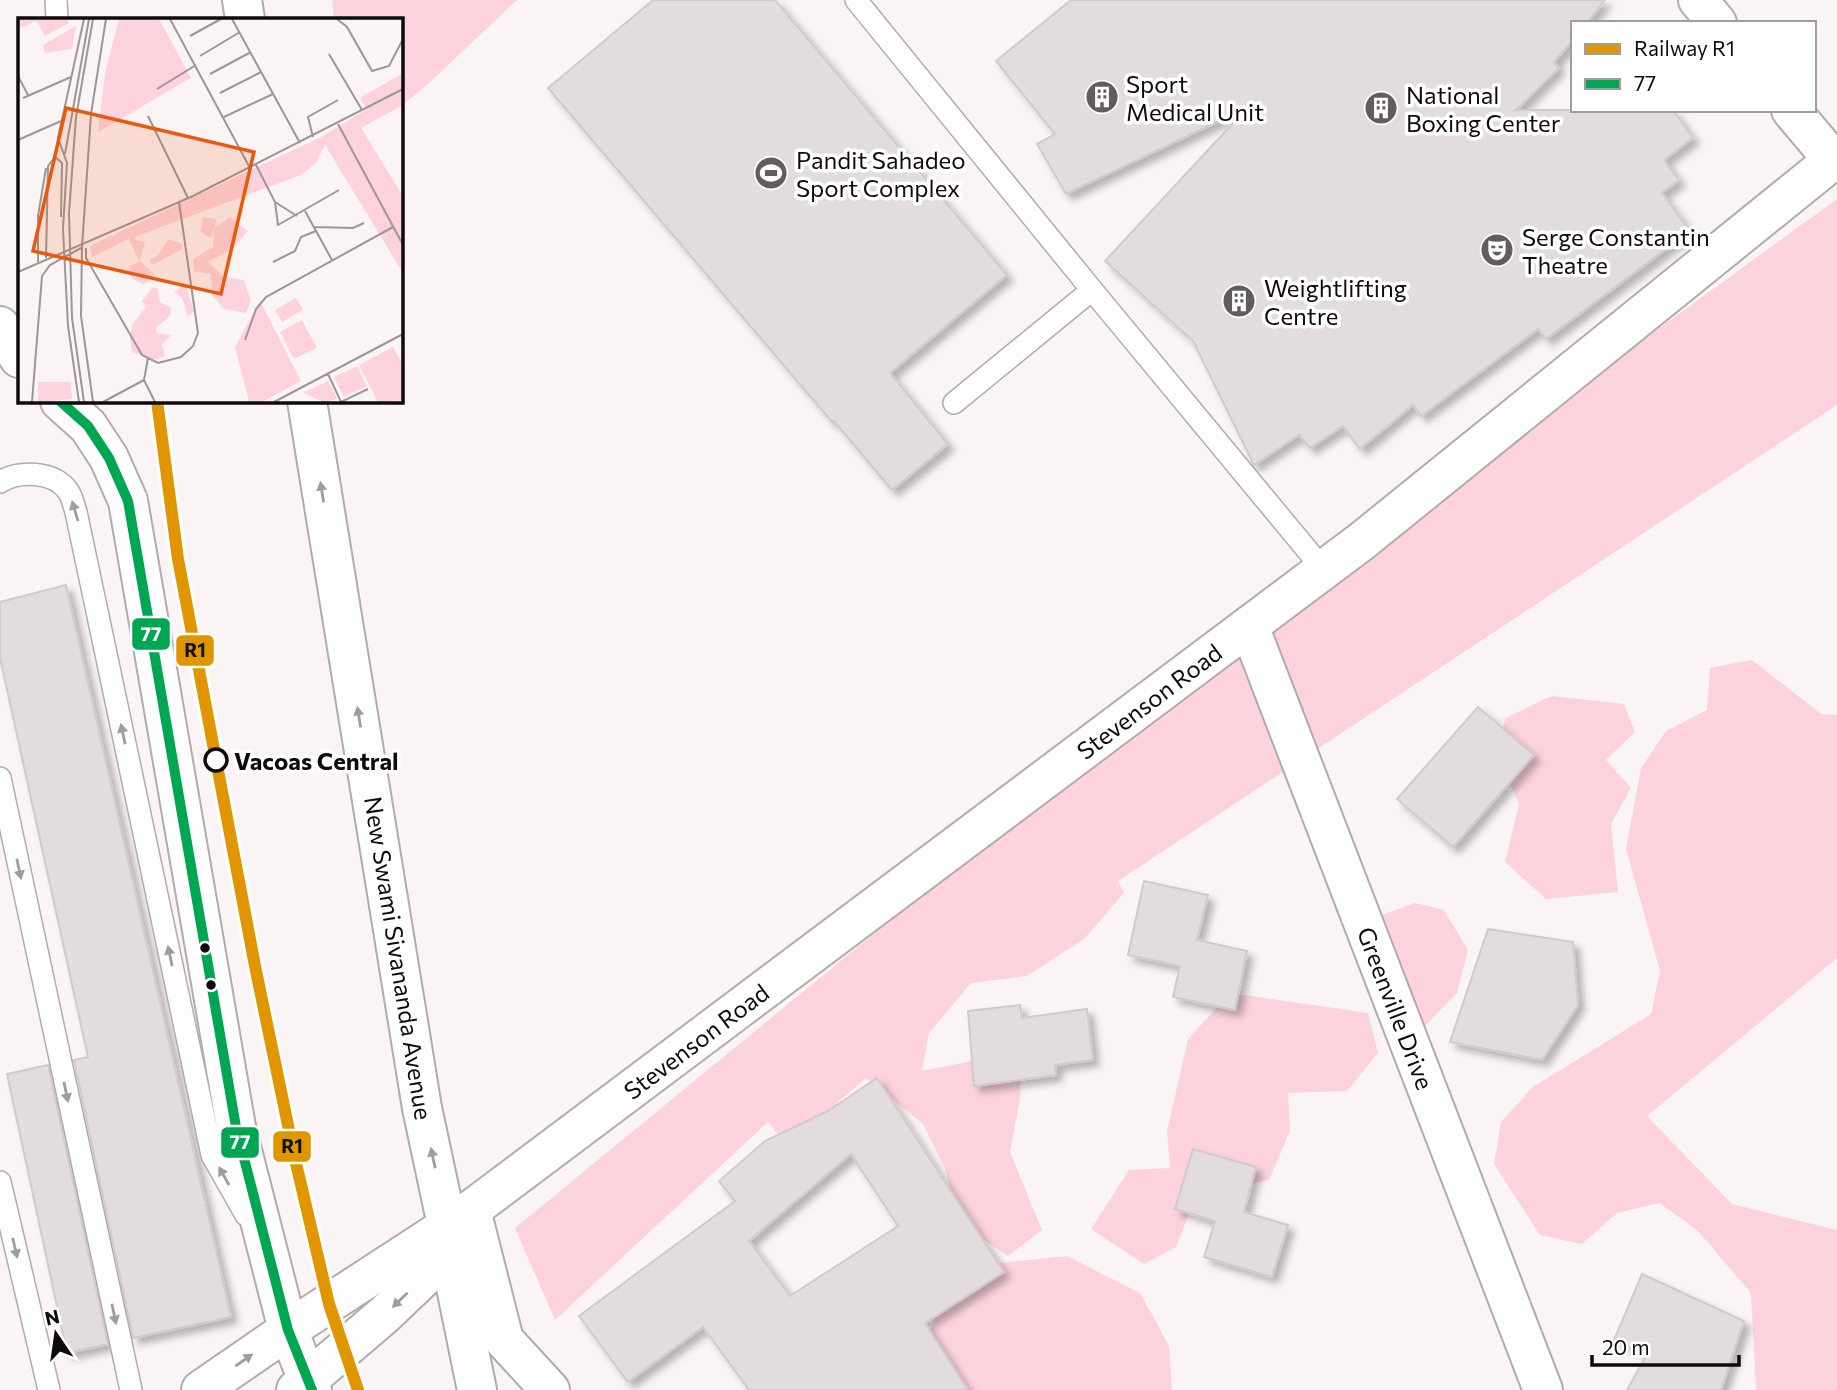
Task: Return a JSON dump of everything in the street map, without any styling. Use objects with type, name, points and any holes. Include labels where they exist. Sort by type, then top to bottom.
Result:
[{"type":"street","points":[[242,0],[245,18]]},
{"type":"street","points":[[1698,0],[1715,21]]},
{"type":"street","points":[[1793,112],[1835,159]]},
{"type":"street","name":"Stevenson Road","points":[[457,1226],[1362,541],[1835,159]]},
{"type":"street","points":[[0,328],[18,356]]},
{"type":"street","points":[[62,402],[87,413],[128,501],[236,1126],[288,1330],[306,1387],[384,1315],[457,1226]]},
{"type":"street","name":"New Swami Sivananda Avenue","points":[[307,402],[422,1108],[457,1226]]},
{"type":"street","name":"Greenville Drive","points":[[1249,625],[1544,1390]]},
{"type":"street","points":[[201,1390],[288,1330],[457,1226]]},
{"type":"street","points":[[457,1226],[477,1390]]},
{"type":"street","points":[[457,1226],[504,1340],[550,1390]]},
{"type":"lane","points":[[56,0],[57,18]]},
{"type":"lane","points":[[856,0],[1323,569]]},
{"type":"lane","points":[[954,403],[1092,290]]},
{"type":"lane","points":[[0,482],[8,477],[31,473],[51,479],[68,490],[76,512],[212,1155],[269,1257]]},
{"type":"lane","points":[[0,779],[131,1390]]},
{"type":"lane","points":[[0,1182],[49,1390]]},
{"type":"shaded area","points":[[332,0],[517,0],[402,105],[402,18],[334,18]]},
{"type":"shaded area","points":[[1837,199],[1837,405],[1118,881],[1124,893],[1084,939],[1027,976],[971,983],[929,1033],[922,1071],[972,1061],[1021,1065],[1020,1099],[1010,1152],[1042,1230],[1008,1256],[959,1223],[945,1168],[923,1124],[866,1078],[828,1111],[782,1139],[768,1122],[555,1320],[515,1228],[1249,626]]},
{"type":"shaded area","points":[[1752,660],[1821,714],[1837,715],[1837,958],[1647,1116],[1732,1204],[1837,1230],[1837,1390],[1756,1390],[1751,1293],[1697,1230],[1659,1203],[1617,1213],[1582,1244],[1540,1235],[1494,1164],[1501,1122],[1533,1087],[1651,1014],[1660,971],[1626,849],[1641,768],[1666,731],[1707,710],[1710,668]]},
{"type":"shaded area","points":[[1552,696],[1624,704],[1635,732],[1606,760],[1631,788],[1611,824],[1618,892],[1546,899],[1505,862],[1519,804],[1499,758],[1505,718]]},
{"type":"shaded area","points":[[1415,903],[1444,910],[1468,950],[1457,993],[1424,1027],[1387,1023],[1379,916]]},
{"type":"shaded area","points":[[1230,993],[1368,1013],[1378,1053],[1347,1091],[1288,1093],[1290,1131],[1269,1180],[1229,1188],[1199,1189],[1176,1247],[1144,1264],[1091,1229],[1129,1170],[1170,1168],[1167,1131],[1188,1039]]},
{"type":"shaded area","points":[[1067,1256],[1140,1293],[1169,1346],[1172,1390],[952,1390],[929,1335],[946,1282],[990,1264]]},
{"type":"building","name":"Pandit Sahadeo Sport Complex","points":[[653,0],[775,0],[1007,275],[890,373],[948,444],[892,490],[548,88]]},
{"type":"building","points":[[1071,0],[1605,0],[1589,21],[1571,21],[1571,42],[1554,62],[1559,68],[1516,110],[1674,112],[1693,138],[1664,160],[1679,180],[1662,193],[1690,231],[1546,339],[1538,329],[1421,416],[1413,405],[1360,449],[1343,426],[1310,448],[1299,435],[1254,465],[1193,341],[1105,261],[1248,107],[1066,194],[1037,144],[1055,134],[996,61]]},
{"type":"building","points":[[66,585],[231,1317],[133,1338],[74,1060],[88,1057],[0,658],[0,602]]},
{"type":"building","points":[[1478,707],[1534,755],[1453,847],[1397,799]]},
{"type":"building","points":[[1144,881],[1208,895],[1197,940],[1247,951],[1235,1010],[1173,997],[1180,966],[1128,955]]},
{"type":"building","points":[[1488,929],[1573,942],[1578,1005],[1542,1060],[1450,1042]]},
{"type":"building","points":[[1020,1005],[1022,1018],[1087,1009],[1093,1060],[1055,1065],[1056,1075],[974,1086],[968,1011]]},
{"type":"building","points":[[48,1065],[108,1344],[67,1353],[7,1074]]},
{"type":"building","points":[[877,1078],[1004,1272],[925,1323],[968,1390],[749,1390],[703,1327],[628,1382],[579,1316],[735,1201],[719,1181],[765,1141],[828,1111]],"holes":[[[851,1154],[898,1226],[790,1296],[749,1241]]]},
{"type":"building","points":[[1193,1149],[1256,1167],[1244,1212],[1288,1225],[1272,1277],[1204,1257],[1215,1221],[1175,1209]]},
{"type":"building","points":[[1642,1274],[1744,1321],[1721,1390],[1627,1390],[1647,1354],[1614,1340]]},
{"type":"rail line","name":"R1","points":[[157,402],[178,559],[255,966],[295,1159],[329,1304],[358,1390]]},
{"type":"transit line","name":"77","points":[[61,402],[88,426],[109,458],[128,501],[236,1127],[288,1330],[312,1390]]},
{"type":"place","name":"Sport Medical Unit","points":[[1102,97]]},
{"type":"place","name":"National Boxing Center","points":[[1381,108]]},
{"type":"place","name":"Pandit Sahadeo Sport Complex","points":[[771,173]]},
{"type":"place","name":"Serge Constantin Theatre","points":[[1497,250]]},
{"type":"place","name":"Weightlifting Centre","points":[[1239,301]]},
{"type":"place","name":"Vacoas Central","points":[[216,760]]}]
